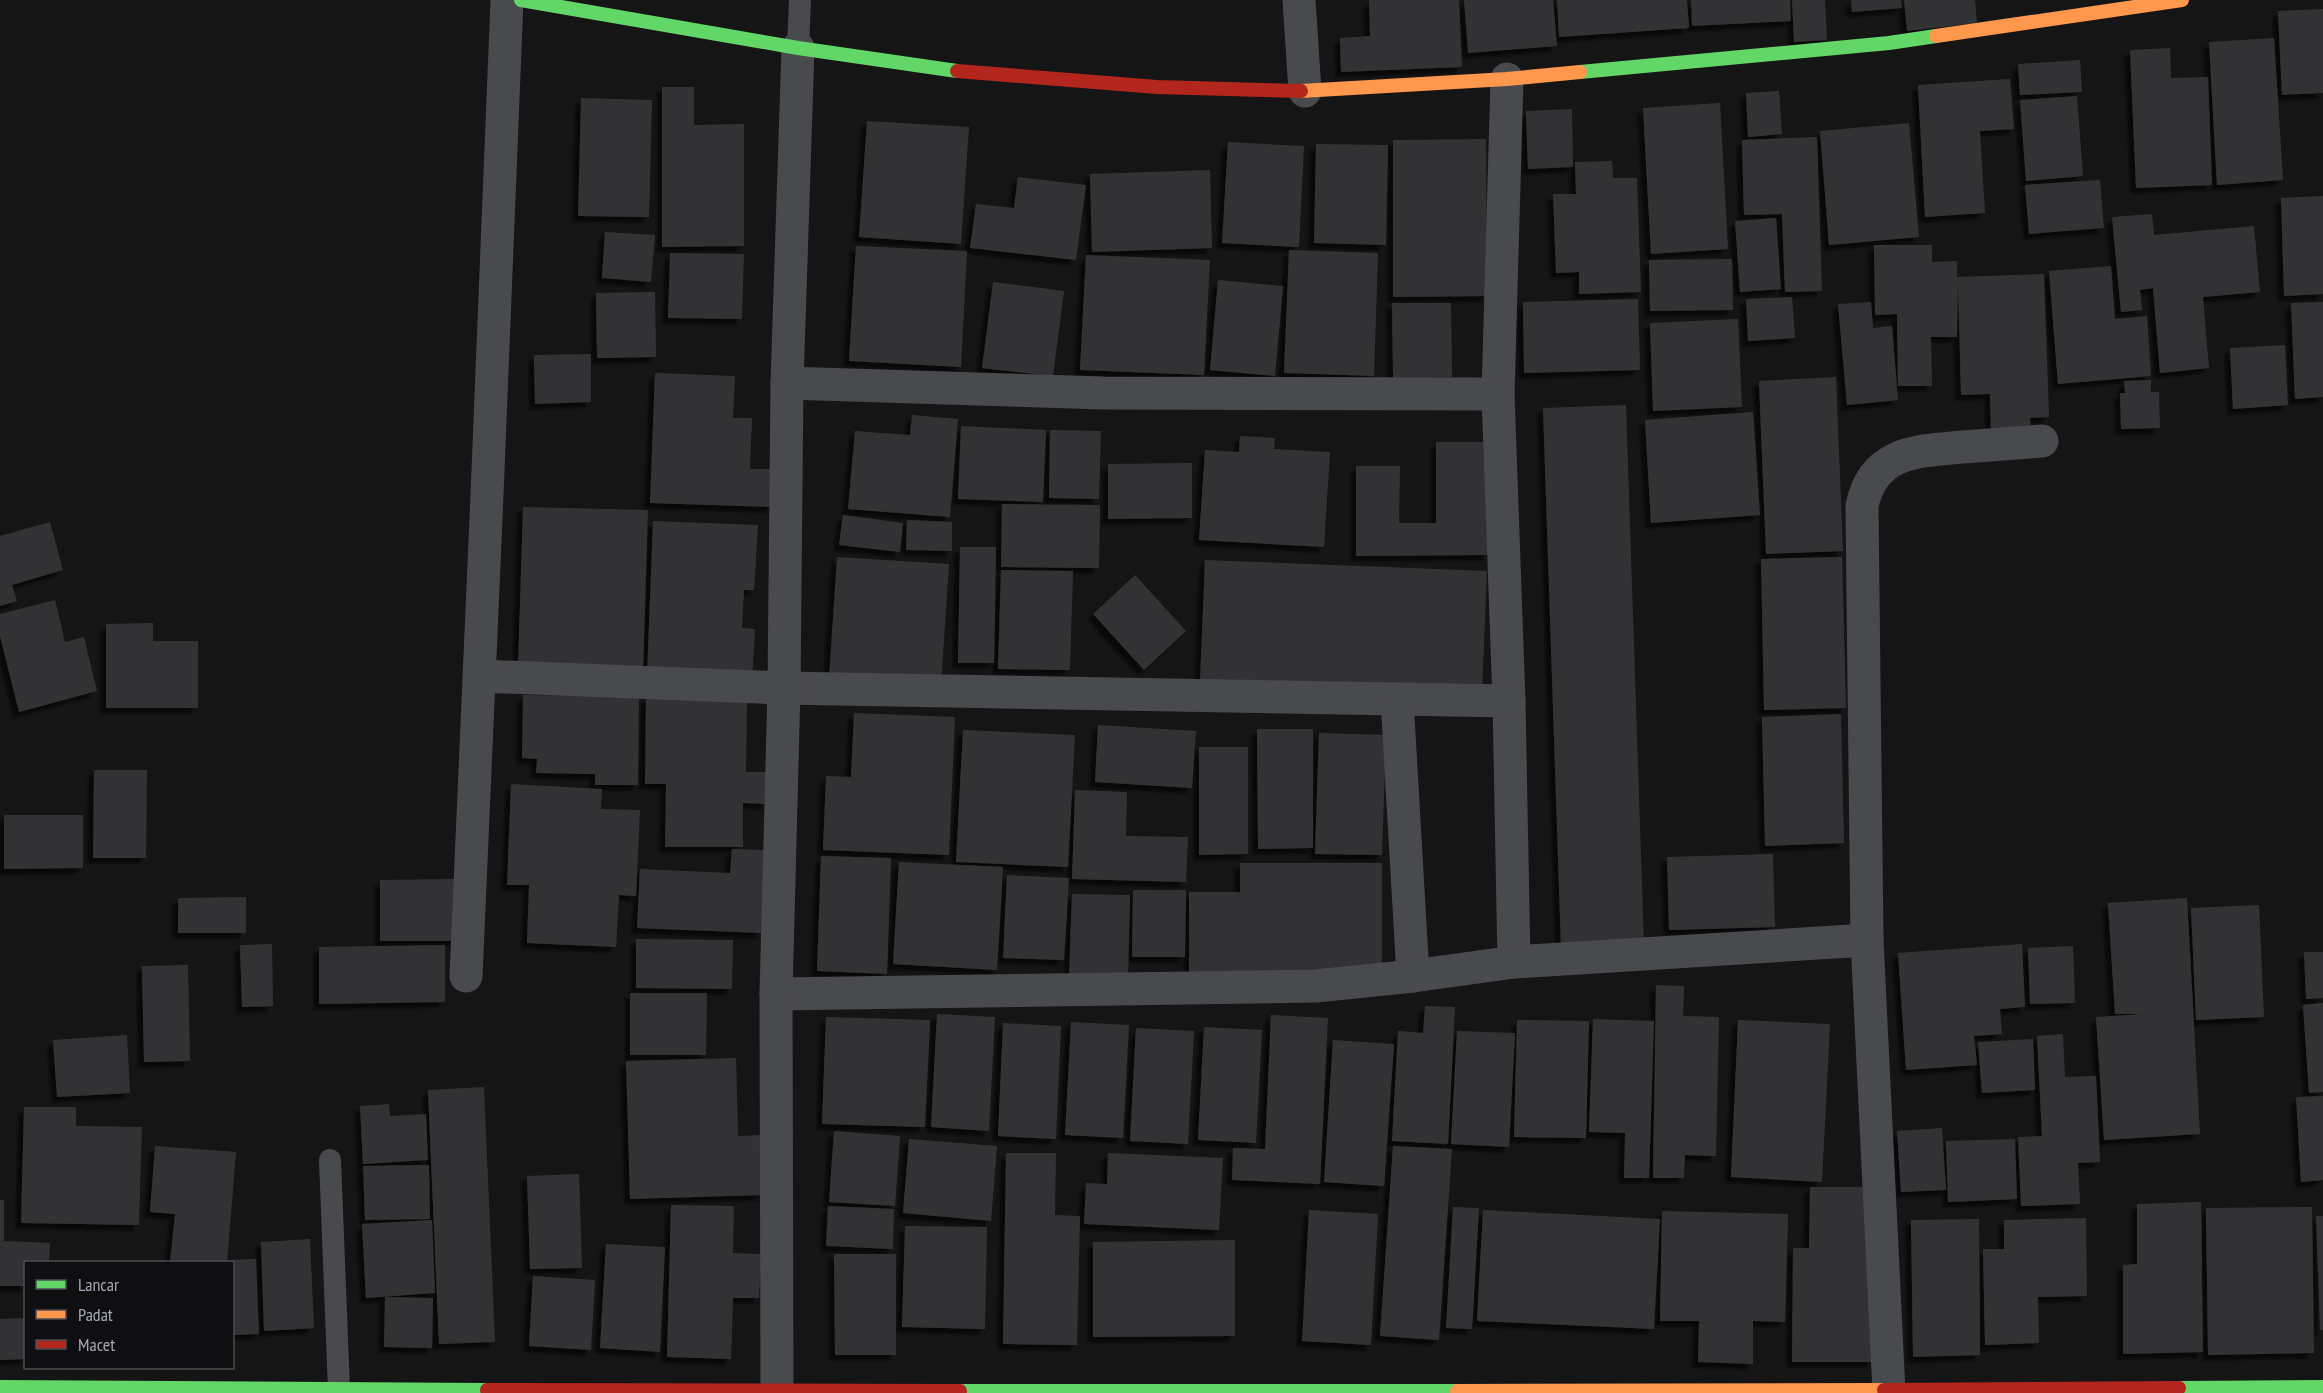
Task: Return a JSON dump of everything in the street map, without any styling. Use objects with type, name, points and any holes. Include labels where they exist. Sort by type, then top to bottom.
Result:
[{"type":"main road","points":[[521,0],[798,48],[980,74],[1156,87],[1305,91],[1507,79],[1889,42],[2182,0]]},
{"type":"main road","points":[[0,1387],[339,1391],[777,1392],[1889,1392],[2323,1388]]},
{"type":"street","points":[[466,976],[481,676],[490,385],[507,0]]},
{"type":"street","points":[[1299,0],[1305,91]]},
{"type":"street","points":[[777,1392],[776,994],[784,688],[787,383],[798,48]]},
{"type":"street","points":[[1507,79],[1498,394],[1509,701],[1514,962]]},
{"type":"street","points":[[787,383],[1103,393],[1498,394]]},
{"type":"street","points":[[1889,1392],[1867,940],[1862,506],[1869,481],[1881,467],[1914,451],[2042,441]]},
{"type":"street","points":[[481,676],[784,688],[1509,701]]},
{"type":"street","points":[[1397,699],[1413,976]]},
{"type":"street","points":[[776,994],[1316,986],[1514,962],[1867,940]]},
{"type":"lane","points":[[798,48],[800,0]]},
{"type":"lane","points":[[330,1160],[339,1391]]},
{"type":"building","points":[[1369,0],[1459,0],[1462,67],[1341,72],[1340,38],[1370,36]]},
{"type":"building","points":[[1464,0],[1553,0],[1557,46],[1468,53]]},
{"type":"building","points":[[1557,0],[1687,0],[1689,28],[1559,37]]},
{"type":"building","points":[[1691,0],[1790,0],[1791,21],[1692,26]]},
{"type":"building","points":[[1792,0],[1825,0],[1827,40],[1794,42]]},
{"type":"building","points":[[1851,0],[1901,0],[1902,8],[1852,12]]},
{"type":"building","points":[[1904,0],[1975,0],[1977,23],[1907,31]]},
{"type":"building","points":[[2323,9],[2323,93],[2282,95],[2278,11]]},
{"type":"building","points":[[2274,38],[2283,180],[2217,185],[2209,42]]},
{"type":"building","points":[[2170,48],[2171,78],[2208,77],[2212,185],[2136,188],[2130,50]]},
{"type":"building","points":[[2080,60],[2082,92],[2020,95],[2018,64]]},
{"type":"building","points":[[2010,79],[2014,129],[1980,131],[1985,213],[1925,217],[1918,85]]},
{"type":"building","points":[[662,87],[694,87],[694,125],[744,124],[744,246],[662,247]]},
{"type":"building","points":[[1779,91],[1782,134],[1748,137],[1746,93]]},
{"type":"building","points":[[2077,96],[2083,176],[2026,181],[2020,100]]},
{"type":"building","points":[[581,98],[652,100],[649,217],[578,216]]},
{"type":"building","points":[[1720,103],[1728,249],[1651,254],[1643,108]]},
{"type":"building","points":[[1572,109],[1573,167],[1528,169],[1526,111]]},
{"type":"building","points":[[867,121],[969,127],[961,244],[859,237]]},
{"type":"building","points":[[1909,123],[1919,237],[1829,245],[1820,131]]},
{"type":"building","points":[[1817,137],[1822,291],[1785,292],[1782,214],[1744,215],[1742,140]]},
{"type":"building","points":[[1486,139],[1487,296],[1393,297],[1393,140]]},
{"type":"building","points":[[1228,142],[1304,146],[1299,247],[1222,243]]},
{"type":"building","points":[[1316,144],[1388,145],[1386,245],[1314,243]]},
{"type":"building","points":[[1612,161],[1613,178],[1637,178],[1641,292],[1579,294],[1579,272],[1556,273],[1553,194],[1576,194],[1575,162]]},
{"type":"building","points":[[1210,170],[1212,248],[1092,252],[1090,174]]},
{"type":"building","points":[[1018,177],[1086,185],[1076,260],[970,248],[976,204],[1014,208]]},
{"type":"building","points":[[2100,180],[2104,228],[2029,234],[2025,185]]},
{"type":"building","points":[[2323,196],[2323,294],[2284,296],[2281,198]]},
{"type":"building","points":[[2152,214],[2154,235],[2254,226],[2260,292],[2203,297],[2209,368],[2160,373],[2153,288],[2140,290],[2142,310],[2121,312],[2112,217]]},
{"type":"building","points":[[1776,218],[1781,289],[1740,292],[1735,221]]},
{"type":"building","points":[[605,232],[655,235],[651,282],[602,278]]},
{"type":"building","points":[[1874,245],[1932,245],[1932,262],[1957,261],[1957,277],[2044,274],[2049,417],[2030,418],[2031,433],[1991,434],[1990,394],[1961,395],[1958,282],[1957,337],[1931,337],[1932,386],[1898,386],[1897,314],[1875,315]]},
{"type":"building","points":[[856,246],[967,251],[961,367],[849,361]]},
{"type":"building","points":[[1289,250],[1378,253],[1374,376],[1284,373]]},
{"type":"building","points":[[670,253],[744,254],[742,319],[668,318]]},
{"type":"building","points":[[1086,255],[1210,260],[1204,375],[1080,370]]},
{"type":"building","points":[[1732,259],[1733,310],[1650,311],[1649,260]]},
{"type":"building","points":[[2111,266],[2115,319],[2147,316],[2151,376],[2058,384],[2049,271]]},
{"type":"building","points":[[1218,280],[1283,286],[1275,376],[1210,370]]},
{"type":"building","points":[[993,282],[1064,291],[1053,376],[982,368]]},
{"type":"building","points":[[655,292],[656,357],[597,358],[596,293]]},
{"type":"building","points":[[1792,297],[1795,338],[1748,341],[1746,299]]},
{"type":"building","points":[[1638,299],[1640,370],[1524,373],[1523,302]]},
{"type":"building","points":[[1871,302],[1873,328],[1892,326],[1898,400],[1847,405],[1838,304]]},
{"type":"building","points":[[2323,302],[2323,397],[2295,399],[2291,303]]},
{"type":"building","points":[[1392,303],[1451,303],[1452,377],[1393,378]]},
{"type":"building","points":[[1738,319],[1742,407],[1653,411],[1650,323]]},
{"type":"building","points":[[2285,345],[2288,405],[2233,409],[2230,348]]},
{"type":"building","points":[[591,354],[591,402],[535,404],[534,355]]},
{"type":"building","points":[[655,373],[735,376],[733,418],[752,418],[750,469],[774,469],[773,507],[650,503]]},
{"type":"building","points":[[1836,377],[1843,551],[1766,554],[1759,381]]},
{"type":"building","points":[[2151,380],[2151,392],[2159,392],[2160,428],[2121,429],[2120,393],[2125,393],[2124,381]]},
{"type":"building","points":[[1626,405],[1644,945],[1561,948],[1543,408]]},
{"type":"building","points":[[1753,412],[1760,515],[1651,523],[1645,420]]},
{"type":"building","points":[[912,415],[958,419],[950,517],[848,509],[855,431],[910,435]]},
{"type":"building","points":[[961,426],[1046,430],[1043,502],[958,499]]},
{"type":"building","points":[[1050,430],[1101,431],[1099,499],[1049,498]]},
{"type":"building","points":[[1240,436],[1275,438],[1274,449],[1330,452],[1324,547],[1199,540],[1205,450],[1239,452]]},
{"type":"building","points":[[1436,442],[1488,442],[1488,555],[1356,556],[1356,466],[1400,466],[1399,523],[1436,523]]},
{"type":"building","points":[[1192,463],[1192,518],[1108,519],[1108,464]]},
{"type":"building","points":[[1002,504],[1100,505],[1099,568],[1001,567]]},
{"type":"building","points":[[523,507],[648,510],[643,672],[518,668]]},
{"type":"building","points":[[843,515],[903,523],[900,552],[839,545]]},
{"type":"building","points":[[907,520],[952,522],[952,551],[906,550]]},
{"type":"building","points":[[653,521],[758,525],[754,590],[744,590],[742,628],[755,629],[752,681],[647,677]]},
{"type":"building","points":[[50,522],[63,570],[12,585],[17,601],[0,606],[0,536]]},
{"type":"building","points":[[960,547],[996,547],[994,663],[958,663]]},
{"type":"building","points":[[837,557],[949,564],[941,685],[829,679]]},
{"type":"building","points":[[1842,557],[1846,708],[1764,710],[1761,559]]},
{"type":"building","points":[[1205,560],[1487,571],[1482,692],[1200,682]]},
{"type":"building","points":[[1001,570],[1073,571],[1070,670],[998,669]]},
{"type":"building","points":[[1135,575],[1186,631],[1144,670],[1093,614]]},
{"type":"building","points":[[55,600],[65,642],[84,637],[97,691],[19,712],[0,636],[0,614]]},
{"type":"building","points":[[153,623],[153,641],[198,641],[198,708],[106,708],[106,624]]},
{"type":"building","points":[[523,695],[639,697],[638,785],[595,785],[595,774],[536,773],[537,759],[522,758]]},
{"type":"building","points":[[646,698],[747,698],[746,772],[767,772],[767,804],[743,803],[743,847],[665,847],[666,784],[645,784]]},
{"type":"building","points":[[854,713],[955,717],[949,855],[823,850],[826,776],[851,777]]},
{"type":"building","points":[[1841,714],[1844,843],[1765,846],[1762,717]]},
{"type":"building","points":[[1098,725],[1196,731],[1192,788],[1095,782]]},
{"type":"building","points":[[1257,729],[1313,729],[1313,848],[1258,849]]},
{"type":"building","points":[[963,730],[1075,735],[1068,867],[956,862]]},
{"type":"building","points":[[1319,733],[1386,735],[1382,855],[1315,854]]},
{"type":"building","points":[[1199,747],[1248,747],[1248,854],[1199,855]]},
{"type":"building","points":[[94,770],[147,770],[146,858],[93,858]]},
{"type":"building","points":[[511,784],[602,789],[601,809],[640,810],[636,896],[619,895],[616,947],[527,943],[529,885],[507,885]]},
{"type":"building","points":[[1075,790],[1127,792],[1126,836],[1188,837],[1186,882],[1072,879]]},
{"type":"building","points":[[4,815],[83,815],[83,868],[4,869]]},
{"type":"building","points":[[732,849],[766,850],[762,933],[637,928],[640,869],[730,873]]},
{"type":"building","points":[[1773,854],[1775,927],[1669,930],[1667,857]]},
{"type":"building","points":[[821,856],[891,858],[887,974],[817,971]]},
{"type":"building","points":[[899,862],[1003,867],[997,970],[893,964]]},
{"type":"building","points":[[1240,863],[1382,863],[1382,973],[1189,974],[1189,892],[1240,892]]},
{"type":"building","points":[[1007,875],[1069,878],[1064,960],[1003,958]]},
{"type":"building","points":[[457,879],[457,941],[380,941],[380,880]]},
{"type":"building","points":[[1133,890],[1186,890],[1185,957],[1132,957]]},
{"type":"building","points":[[1072,894],[1130,895],[1128,978],[1069,977]]},
{"type":"building","points":[[246,897],[246,933],[178,933],[178,898]]},
{"type":"building","points":[[2187,898],[2200,1134],[2104,1140],[2096,1017],[2144,1014],[2115,1014],[2108,903]]},
{"type":"building","points":[[2259,905],[2264,1017],[2196,1020],[2191,908]]},
{"type":"building","points":[[636,939],[733,940],[732,989],[636,988]]},
{"type":"building","points":[[272,944],[273,1006],[242,1007],[240,945]]},
{"type":"building","points":[[2022,944],[2025,1007],[2000,1009],[2002,1034],[1974,1036],[1977,1065],[1906,1070],[1898,953]]},
{"type":"building","points":[[445,945],[445,1002],[319,1004],[319,947]]},
{"type":"building","points":[[2073,946],[2075,1003],[2030,1004],[2028,948]]},
{"type":"building","points":[[2304,952],[2323,952],[2323,998],[2306,999]]},
{"type":"building","points":[[188,965],[190,1061],[144,1062],[142,966]]},
{"type":"building","points":[[1656,985],[1684,986],[1683,1016],[1719,1017],[1716,1156],[1685,1155],[1684,1178],[1653,1178]]},
{"type":"building","points":[[630,993],[707,993],[706,1055],[630,1055]]},
{"type":"building","points":[[2323,1003],[2323,1092],[2309,1093],[2303,1005]]},
{"type":"building","points":[[1425,1006],[1455,1007],[1448,1144],[1392,1141],[1398,1031],[1423,1033]]},
{"type":"building","points":[[937,1014],[995,1017],[989,1131],[931,1127]]},
{"type":"building","points":[[1271,1015],[1328,1018],[1320,1184],[1232,1180],[1233,1148],[1265,1149]]},
{"type":"building","points":[[826,1017],[930,1020],[925,1127],[822,1124]]},
{"type":"building","points":[[1593,1019],[1654,1021],[1649,1178],[1624,1178],[1625,1133],[1589,1132]]},
{"type":"building","points":[[1517,1020],[1589,1021],[1586,1138],[1514,1137]]},
{"type":"building","points":[[1738,1020],[1830,1024],[1822,1182],[1731,1177]]},
{"type":"building","points":[[1071,1022],[1129,1025],[1123,1138],[1065,1135]]},
{"type":"building","points":[[1003,1023],[1061,1026],[1056,1139],[998,1136]]},
{"type":"building","points":[[1204,1027],[1262,1030],[1256,1143],[1198,1140]]},
{"type":"building","points":[[1136,1028],[1194,1031],[1188,1144],[1130,1141]]},
{"type":"building","points":[[1457,1031],[1515,1033],[1509,1147],[1451,1144]]},
{"type":"building","points":[[2063,1034],[2065,1077],[2096,1076],[2100,1162],[2078,1163],[2080,1204],[2021,1206],[2018,1137],[2042,1136],[2037,1036]]},
{"type":"building","points":[[127,1035],[130,1093],[57,1097],[53,1040]]},
{"type":"building","points":[[2033,1039],[2035,1090],[1982,1093],[1978,1042]]},
{"type":"building","points":[[1333,1040],[1394,1044],[1384,1186],[1324,1182]]},
{"type":"building","points":[[736,1058],[738,1136],[761,1135],[763,1195],[630,1199],[626,1061]]},
{"type":"building","points":[[484,1087],[495,1342],[439,1344],[428,1090]]},
{"type":"building","points":[[2323,1096],[2323,1180],[2301,1182],[2296,1097]]},
{"type":"building","points":[[389,1104],[390,1116],[426,1114],[428,1160],[363,1164],[360,1106]]},
{"type":"building","points":[[24,1107],[76,1107],[76,1126],[142,1127],[139,1225],[21,1223]]},
{"type":"building","points":[[1942,1128],[1946,1190],[1901,1192],[1897,1131]]},
{"type":"building","points":[[834,1131],[900,1136],[895,1206],[829,1202]]},
{"type":"building","points":[[909,1139],[997,1146],[991,1221],[903,1213]]},
{"type":"building","points":[[2015,1139],[2017,1199],[1948,1202],[1946,1141]]},
{"type":"building","points":[[155,1146],[236,1152],[227,1261],[170,1261],[175,1214],[150,1212]]},
{"type":"building","points":[[1393,1146],[1452,1149],[1439,1340],[1380,1336]]},
{"type":"building","points":[[1006,1153],[1056,1153],[1055,1215],[1080,1216],[1077,1345],[1003,1344]]},
{"type":"building","points":[[1108,1153],[1223,1158],[1219,1230],[1084,1224],[1086,1183],[1107,1184]]},
{"type":"building","points":[[429,1165],[430,1219],[365,1220],[363,1166]]},
{"type":"building","points":[[579,1174],[582,1268],[530,1269],[527,1176]]},
{"type":"building","points":[[1810,1187],[1874,1187],[1873,1362],[1792,1362],[1793,1248],[1809,1248]]},
{"type":"building","points":[[0,1200],[4,1200],[4,1241],[50,1243],[49,1261],[24,1261],[24,1286],[0,1286]]},
{"type":"building","points":[[2201,1202],[2203,1352],[2123,1354],[2123,1265],[2137,1264],[2137,1204]]},
{"type":"building","points":[[671,1205],[734,1206],[733,1253],[761,1254],[759,1298],[733,1298],[731,1359],[667,1357]]},
{"type":"building","points":[[828,1206],[894,1209],[893,1249],[826,1246]]},
{"type":"building","points":[[1453,1207],[1479,1208],[1472,1329],[1446,1328]]},
{"type":"building","points":[[2312,1207],[2314,1353],[2208,1355],[2206,1208]]},
{"type":"building","points":[[1309,1210],[1378,1214],[1371,1345],[1302,1341]]},
{"type":"building","points":[[1483,1210],[1660,1219],[1654,1329],[1477,1321]]},
{"type":"building","points":[[1662,1211],[1788,1214],[1785,1322],[1753,1321],[1753,1364],[1698,1362],[1699,1321],[1660,1321]]},
{"type":"building","points":[[2316,1216],[2323,1216],[2323,1330],[2320,1330]]},
{"type":"building","points":[[2086,1218],[2087,1296],[2038,1297],[2039,1343],[1985,1345],[1983,1249],[2004,1249],[2004,1220]]},
{"type":"building","points":[[1979,1219],[1980,1355],[1913,1357],[1911,1220]]},
{"type":"building","points":[[432,1220],[435,1293],[366,1298],[362,1224]]},
{"type":"building","points":[[905,1226],[987,1227],[985,1329],[902,1327]]},
{"type":"building","points":[[310,1239],[314,1328],[264,1331],[261,1242]]},
{"type":"building","points":[[1235,1240],[1235,1336],[1093,1337],[1093,1242]]},
{"type":"building","points":[[606,1244],[665,1247],[660,1352],[600,1348]]},
{"type":"building","points":[[834,1254],[896,1254],[896,1355],[835,1355]]},
{"type":"building","points":[[256,1259],[259,1334],[234,1335],[234,1261],[230,1260]]},
{"type":"building","points":[[533,1276],[595,1280],[591,1350],[529,1346]]},
{"type":"building","points":[[385,1297],[433,1298],[432,1348],[384,1347]]},
{"type":"building","points":[[24,1318],[24,1359],[0,1360],[0,1319]]},
{"type":"traffic: fast","points":[[521,0],[798,48],[957,71]]},
{"type":"traffic: fast","points":[[1580,72],[1889,43],[1936,36]]},
{"type":"traffic: fast","points":[[0,1387],[487,1390]]},
{"type":"traffic: fast","points":[[2179,1388],[2323,1387]]},
{"type":"traffic: fast","points":[[960,1391],[1457,1391]]},
{"type":"traffic: slow","points":[[1936,36],[2182,0]]},
{"type":"traffic: slow","points":[[1301,91],[1507,79],[1580,72]]},
{"type":"traffic: slow","points":[[1457,1391],[1884,1390]]},
{"type":"traffic: jam","points":[[957,71],[1157,87],[1301,91]]},
{"type":"traffic: jam","points":[[1884,1390],[2179,1388]]},
{"type":"traffic: jam","points":[[487,1390],[960,1391]]}]
